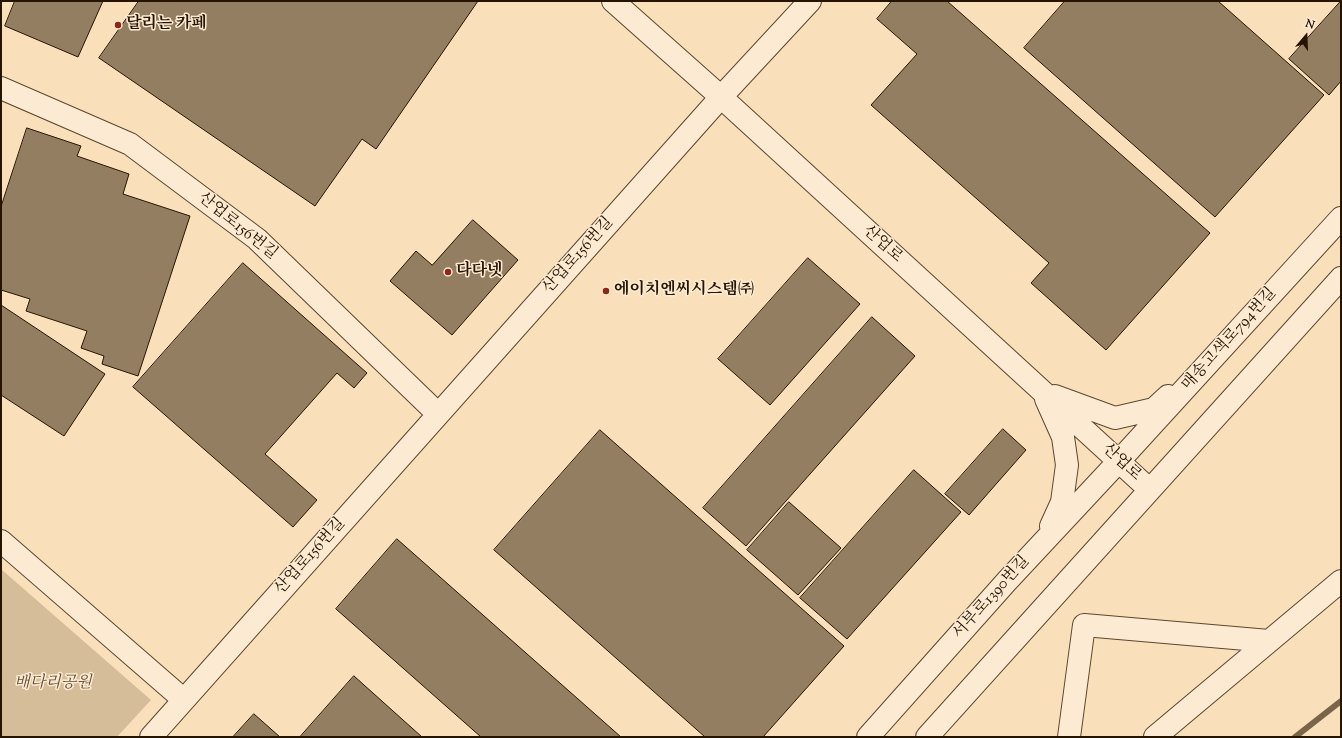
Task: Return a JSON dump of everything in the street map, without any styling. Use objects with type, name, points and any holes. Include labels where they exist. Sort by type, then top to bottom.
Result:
[{"type":"street","name":"산업로","points":[[613,1],[721,97],[1150,489]]},
{"type":"street","name":"산업로156번길","points":[[151,737],[721,97],[810,1]]},
{"type":"street","name":"산업로156번길","points":[[1,88],[130,144],[257,239],[438,414]]},
{"type":"street","name":"매송고색로794번길","points":[[1119,461],[1341,218]]},
{"type":"street","points":[[927,737],[1341,278]]},
{"type":"street","points":[[1042,391],[1115,418],[1154,409],[1225,345]]},
{"type":"street","points":[[1042,391],[1063,437],[1067,464],[1062,502],[1044,542]]},
{"type":"street","name":"서부로1390번길","points":[[868,737],[1007,581],[1119,461]]},
{"type":"street","points":[[1,541],[184,700]]},
{"type":"street","points":[[1155,737],[1341,581]]},
{"type":"street","points":[[1069,737],[1084,625],[1269,641]]},
{"type":"green space","name":"배다리공원","points":[[1,569],[151,700],[117,737],[1,737]]},
{"type":"building","points":[[15,1],[103,1],[78,57],[5,26]]},
{"type":"building","points":[[139,1],[478,1],[376,149],[362,139],[315,206],[99,58]]},
{"type":"building","points":[[892,1],[947,1],[1210,233],[1106,350],[1031,283],[1049,263],[871,105],[917,54],[877,19]]},
{"type":"building","points":[[1065,1],[1218,1],[1324,95],[1215,217],[1024,48]]},
{"type":"building","points":[[1341,1],[1341,81],[1329,95],[1289,59]]},
{"type":"building","points":[[27,128],[81,146],[77,156],[129,174],[123,194],[190,216],[138,376],[102,364],[104,356],[81,348],[87,331],[26,311],[30,299],[1,290],[1,207]]},
{"type":"building","points":[[473,220],[518,260],[452,335],[390,281],[416,251],[432,265]]},
{"type":"building","points":[[808,258],[860,304],[770,405],[718,359]]},
{"type":"building","points":[[243,263],[367,373],[354,388],[337,373],[265,454],[317,500],[293,527],[133,387]]},
{"type":"building","points":[[1,305],[105,374],[64,436],[1,395]]},
{"type":"building","points":[[872,317],[915,356],[746,546],[703,508]]},
{"type":"building","points":[[1003,429],[1026,450],[969,515],[945,494]]},
{"type":"building","points":[[600,430],[844,646],[763,737],[705,737],[494,550]]},
{"type":"building","points":[[914,470],[961,512],[847,639],[800,598]]},
{"type":"building","points":[[789,502],[841,548],[798,595],[747,550]]},
{"type":"building","points":[[397,539],[621,737],[481,737],[336,609]]},
{"type":"building","points":[[354,676],[422,737],[300,737]]},
{"type":"building","points":[[254,714],[280,737],[233,737]]},
{"type":"waterway","points":[[1295,737],[1341,701]]},
{"type":"place","name":"달리는 카페","points":[[118,25]]},
{"type":"place","name":"다다넷","points":[[448,272]]},
{"type":"place","name":"에이치엔씨시스템㈜","points":[[606,291]]}]
